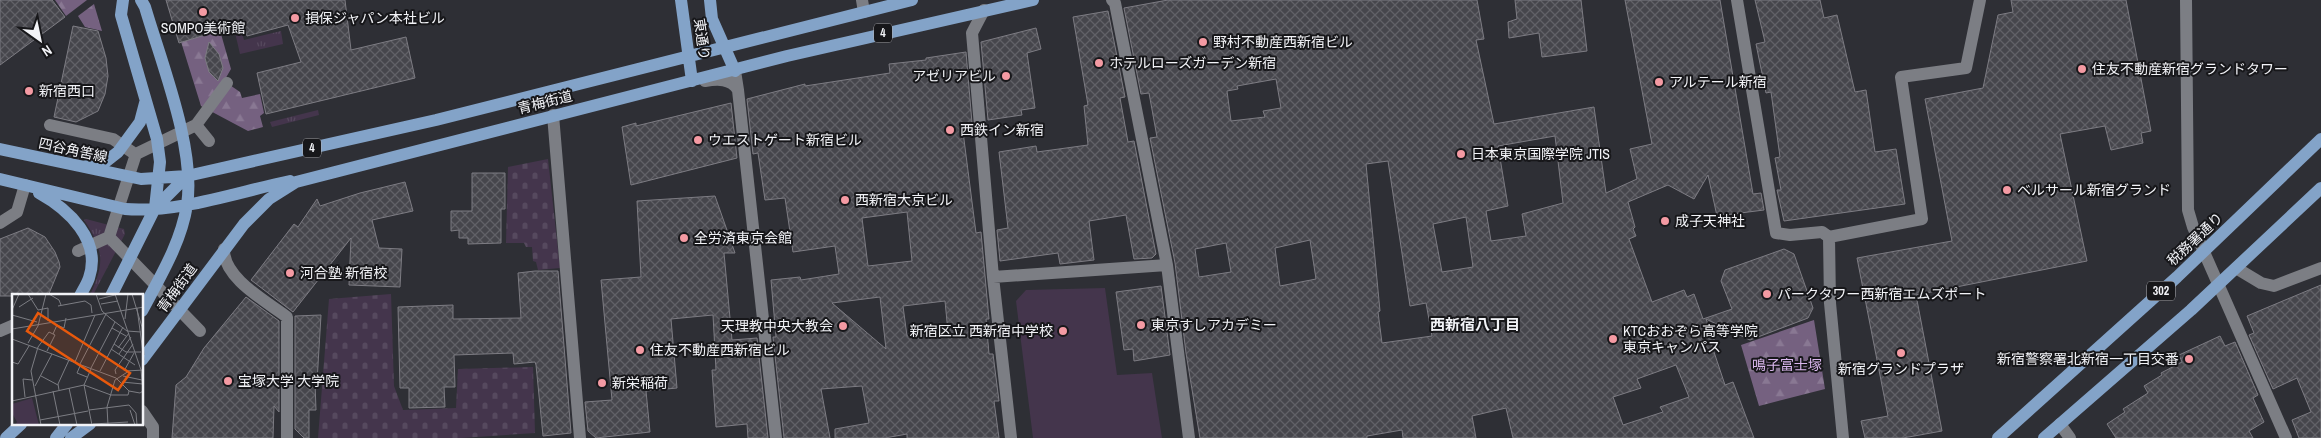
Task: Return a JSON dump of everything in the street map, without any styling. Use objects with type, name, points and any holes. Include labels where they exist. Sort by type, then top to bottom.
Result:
[{"type":"main road","points":[[112,294],[140,243],[156,208],[160,178],[160,162],[156,139],[121,15],[123,0]]},
{"type":"main road","points":[[141,0],[145,7],[187,157],[187,204],[167,264],[144,306]]},
{"type":"main road","name":"東通り","points":[[681,0],[692,81]]},
{"type":"main road","name":"東通り","points":[[710,0],[712,19],[734,71]]},
{"type":"main road","name":"青梅街道","points":[[160,178],[187,176],[436,120],[724,48],[863,6],[912,0]]},
{"type":"main road","name":"青梅街道","points":[[144,357],[244,224],[269,199],[296,182],[312,176],[734,71],[787,56],[1034,0]]},
{"type":"main road","points":[[80,167],[104,163],[118,152],[140,122],[145,101]]},
{"type":"main road","name":"税務署通り","points":[[1998,438],[2204,252],[2321,139]]},
{"type":"main road","name":"四谷角筈線","points":[[0,149],[140,179],[160,178]]},
{"type":"main road","points":[[156,208],[187,176]]},
{"type":"main road","points":[[0,179],[125,209],[187,204],[312,176]]},
{"type":"main road","points":[[25,185],[52,200],[71,216],[86,237],[92,264],[89,278],[81,294]]},
{"type":"main road","name":"302","points":[[2044,438],[2218,285],[2321,188]]},
{"type":"main road","points":[[6,438],[19,426]]},
{"type":"main road","points":[[56,438],[65,426]]},
{"type":"main road","points":[[71,438],[87,426]]},
{"type":"street","points":[[1112,0],[1167,265],[1189,438]]},
{"type":"street","points":[[1737,0],[1776,233],[1790,235],[1822,232],[1829,237],[1922,219],[1901,77],[1966,68],[1980,0]]},
{"type":"street","points":[[2186,0],[2188,210],[2218,285],[2286,438]]},
{"type":"street","points":[[984,10],[972,33],[993,277],[1011,438]]},
{"type":"street","points":[[734,71],[738,90],[776,438]]},
{"type":"street","points":[[657,89],[719,80],[729,81],[738,90]]},
{"type":"street","points":[[78,251],[109,237],[136,154],[196,125],[227,83]]},
{"type":"street","points":[[553,115],[580,438]]},
{"type":"street","points":[[50,125],[113,139],[136,154]]},
{"type":"street","points":[[196,125],[209,141]]},
{"type":"street","points":[[0,223],[17,212],[25,185]]},
{"type":"street","points":[[109,237],[200,330]]},
{"type":"street","points":[[1829,237],[1830,303],[1843,438]]},
{"type":"street","points":[[224,249],[224,258],[233,274],[287,317],[287,438]]},
{"type":"street","points":[[993,277],[1167,265]]},
{"type":"street","points":[[2236,268],[2261,283],[2274,286],[2321,268]]},
{"type":"street","points":[[0,331],[12,326]]},
{"type":"street","points":[[144,414],[153,427],[153,438]]},
{"type":"street","points":[[2060,424],[2070,438]]},
{"type":"green space","points":[[55,0],[87,0],[66,16]]},
{"type":"green space","points":[[94,4],[102,31],[85,27],[78,16]]},
{"type":"green space","points":[[213,6],[231,69],[224,81],[240,92],[242,98],[260,94],[264,113],[260,116],[263,127],[248,131],[201,106],[173,16]]},
{"type":"green space","points":[[240,27],[244,40],[281,31],[283,44],[240,54],[234,28]]},
{"type":"green space","points":[[318,110],[319,115],[272,127],[270,122]]},
{"type":"green space","points":[[548,159],[560,268],[538,270],[536,262],[533,261],[532,247],[526,247],[524,243],[506,243],[508,167]]},
{"type":"green space","points":[[84,220],[124,229],[125,234],[94,294],[90,294],[100,265],[99,248]]},
{"type":"green space","name":"新宿区立 西新宿中学校","points":[[1105,288],[1117,375],[1152,373],[1162,438],[1033,438],[1016,301],[1026,290]]},
{"type":"green space","points":[[391,294],[394,386],[403,410],[456,408],[458,369],[533,367],[535,433],[461,438],[318,438],[329,299]]},
{"type":"green space","name":"鳴子富士塚","points":[[1814,320],[1825,389],[1759,406],[1741,345]]},
{"type":"building","points":[[0,0],[52,0],[65,17],[0,65]]},
{"type":"building","points":[[166,0],[345,0],[351,50],[406,37],[415,78],[266,114],[257,73],[301,62],[288,25],[247,36],[244,23],[179,43]]},
{"type":"building","points":[[1168,0],[1477,0],[1484,39],[1476,40],[1494,124],[1594,107],[1606,193],[1637,179],[1630,149],[1652,144],[1625,0],[1720,0],[1753,194],[1761,193],[1764,210],[1717,216],[1708,175],[1694,199],[1668,185],[1628,202],[1636,236],[1629,239],[1652,302],[1684,290],[1687,297],[1694,294],[1703,319],[1732,309],[1721,281],[1725,270],[1784,249],[1794,254],[1813,308],[1808,318],[1750,340],[1706,319],[1715,342],[1711,343],[1725,385],[1733,382],[1754,438],[1513,438],[1506,408],[1472,416],[1476,438],[1403,438],[1402,430],[1367,436],[1367,438],[1200,438],[1186,353],[1175,263],[1150,138],[1157,137],[1149,93],[1141,94],[1124,8]],"holes":[[[1276,79],[1281,108],[1263,111],[1265,117],[1231,121],[1227,91],[1238,89],[1237,86]],[[1555,136],[1563,203],[1522,214],[1526,236],[1491,241],[1486,211],[1508,206],[1498,146]],[[1388,161],[1410,306],[1426,303],[1432,336],[1382,343],[1378,312],[1380,311],[1366,164]],[[1466,217],[1473,267],[1442,272],[1433,224]],[[1310,240],[1316,279],[1280,286],[1275,248]],[[1226,243],[1231,272],[1199,277],[1195,249]],[[1676,365],[1689,397],[1660,407],[1663,412],[1623,425],[1613,397],[1641,388],[1637,379]]]},
{"type":"building","points":[[1515,0],[1581,0],[1587,51],[1542,57],[1539,33],[1509,38],[1508,22],[1517,19]]},
{"type":"building","points":[[1755,0],[1820,0],[1824,18],[1837,15],[1855,92],[1866,90],[1875,152],[1896,149],[1905,204],[1784,221],[1777,190],[1781,190],[1775,158],[1780,157],[1771,92],[1766,93],[1756,44],[1765,42]]},
{"type":"building","points":[[2011,0],[2126,0],[2151,131],[2141,133],[2143,143],[2111,150],[2105,126],[2060,134],[2087,261],[1916,295],[1942,431],[1903,438],[1865,438],[1861,421],[1888,416],[1857,258],[1952,241],[1925,99],[1983,88],[1998,15],[2013,12]]},
{"type":"building","points":[[1108,11],[1125,97],[1120,98],[1128,142],[1134,141],[1156,254],[1152,258],[1134,259],[1126,215],[1089,221],[1094,260],[1060,264],[1058,253],[1000,261],[997,230],[1008,228],[999,152],[1036,146],[1037,152],[1088,145],[1084,106],[1088,105],[1073,17]]},
{"type":"building","points":[[73,26],[98,31],[106,58],[108,76],[105,94],[98,111],[76,122],[54,117]]},
{"type":"building","name":"アゼリアビル","points":[[1036,28],[1041,49],[1027,53],[1035,108],[1021,110],[1022,115],[988,120],[981,42]]},
{"type":"building","points":[[209,42],[219,54],[223,68],[218,81],[209,72],[205,58]]},
{"type":"building","points":[[966,52],[972,123],[962,124],[976,233],[981,232],[989,319],[986,319],[989,354],[993,354],[999,401],[994,401],[999,438],[907,438],[907,434],[885,438],[835,438],[835,429],[869,423],[862,386],[821,389],[830,438],[784,438],[773,337],[776,337],[771,280],[800,277],[801,280],[839,274],[835,246],[793,252],[785,198],[765,200],[758,153],[753,154],[747,99],[805,84],[805,86],[890,73],[889,64],[926,60],[926,58]],"holes":[[[907,212],[912,261],[868,266],[862,218]],[[880,297],[886,349],[832,303]],[[945,301],[948,332],[907,336],[903,306]]]},
{"type":"building","name":"ウエストゲート新宿ビル","points":[[731,103],[737,158],[631,185],[622,127],[636,123],[636,126]]},
{"type":"building","points":[[472,173],[505,173],[505,209],[501,209],[501,243],[468,244],[468,238],[459,238],[459,230],[451,231],[451,211],[472,211]]},
{"type":"building","points":[[405,182],[413,211],[372,220],[379,248],[402,249],[400,287],[349,285],[351,238],[293,312],[251,280],[294,224],[298,227],[317,199],[320,206],[360,193]]},
{"type":"building","points":[[715,196],[735,253],[724,253],[732,340],[757,338],[768,438],[748,438],[747,424],[716,427],[712,370],[716,370],[713,315],[671,319],[677,388],[646,391],[650,432],[596,438],[588,431],[585,402],[612,400],[601,280],[641,277],[637,201]]},
{"type":"building","points":[[28,228],[45,237],[55,252],[60,267],[49,294],[12,294],[12,296],[0,296],[0,239]]},
{"type":"building","points":[[558,271],[571,433],[543,436],[535,362],[514,364],[513,353],[454,355],[455,387],[444,387],[445,407],[409,408],[409,388],[400,388],[398,307],[453,305],[453,319],[521,318],[518,273]]},
{"type":"building","points":[[2321,285],[2321,438],[2299,438],[2292,420],[2311,412],[2297,378],[2273,389],[2249,335],[2254,333],[2247,316]]},
{"type":"building","points":[[1161,286],[1170,355],[1134,361],[1133,349],[1124,350],[1116,292]]},
{"type":"building","points":[[246,297],[279,321],[279,412],[274,406],[273,438],[172,438],[176,385],[186,377],[204,348]]},
{"type":"building","points":[[321,315],[317,382],[315,382],[316,410],[309,410],[309,438],[304,438],[295,429],[295,316]]},
{"type":"building","points":[[2220,336],[2225,346],[2235,342],[2258,395],[2253,398],[2264,422],[2249,431],[2253,438],[2116,438],[2107,424],[2125,412],[2123,409],[2148,393],[2144,386],[2162,375],[2161,373],[2182,362],[2179,355]]},
{"type":"place","name":"SOMPO美術館","points":[[203,12]]},
{"type":"place","name":"損保ジャパン本社ビル","points":[[295,18]]},
{"type":"place","name":"野村不動産西新宿ビル","points":[[1203,42]]},
{"type":"place","name":"ホテルローズガーデン新宿","points":[[1099,63]]},
{"type":"place","name":"住友不動産新宿グランドタワー","points":[[2082,69]]},
{"type":"place","name":"アゼリアビル","points":[[1006,76]]},
{"type":"place","name":"アルテール新宿","points":[[1659,82]]},
{"type":"place","name":"新宿西口","points":[[29,91]]},
{"type":"place","name":"西鉄イン新宿","points":[[950,130]]},
{"type":"place","name":"ウエストゲート新宿ビル","points":[[698,140]]},
{"type":"place","name":"日本東京国際学院 JTIS","points":[[1461,154]]},
{"type":"place","name":"ベルサール新宿グランド","points":[[2007,190]]},
{"type":"place","name":"西新宿大京ビル","points":[[845,200]]},
{"type":"place","name":"成子天神社","points":[[1665,221]]},
{"type":"place","name":"全労済東京会館","points":[[684,238]]},
{"type":"place","name":"河合塾 新宿校","points":[[290,273]]},
{"type":"place","name":"パークタワー西新宿エムズポート","points":[[1767,294]]},
{"type":"place","name":"東京すしアカデミー","points":[[1141,325]]},
{"type":"place","name":"天理教中央大教会","points":[[843,326]]},
{"type":"place","name":"新宿区立 西新宿中学校","points":[[1063,331]]},
{"type":"place","name":"KTCおおぞら高等学院 東京キャンパス","points":[[1613,339]]},
{"type":"place","name":"住友不動産西新宿ビル","points":[[640,350]]},
{"type":"place","name":"新宿グランドプラザ","points":[[1901,353]]},
{"type":"place","name":"新宿警察署北新宿一丁目交番","points":[[2189,359]]},
{"type":"place","name":"宝塚大学 大学院","points":[[228,381]]},
{"type":"place","name":"新栄稲荷","points":[[602,383]]},
{"type":"district","name":"西新宿八丁目","points":[[1475,324]]}]
